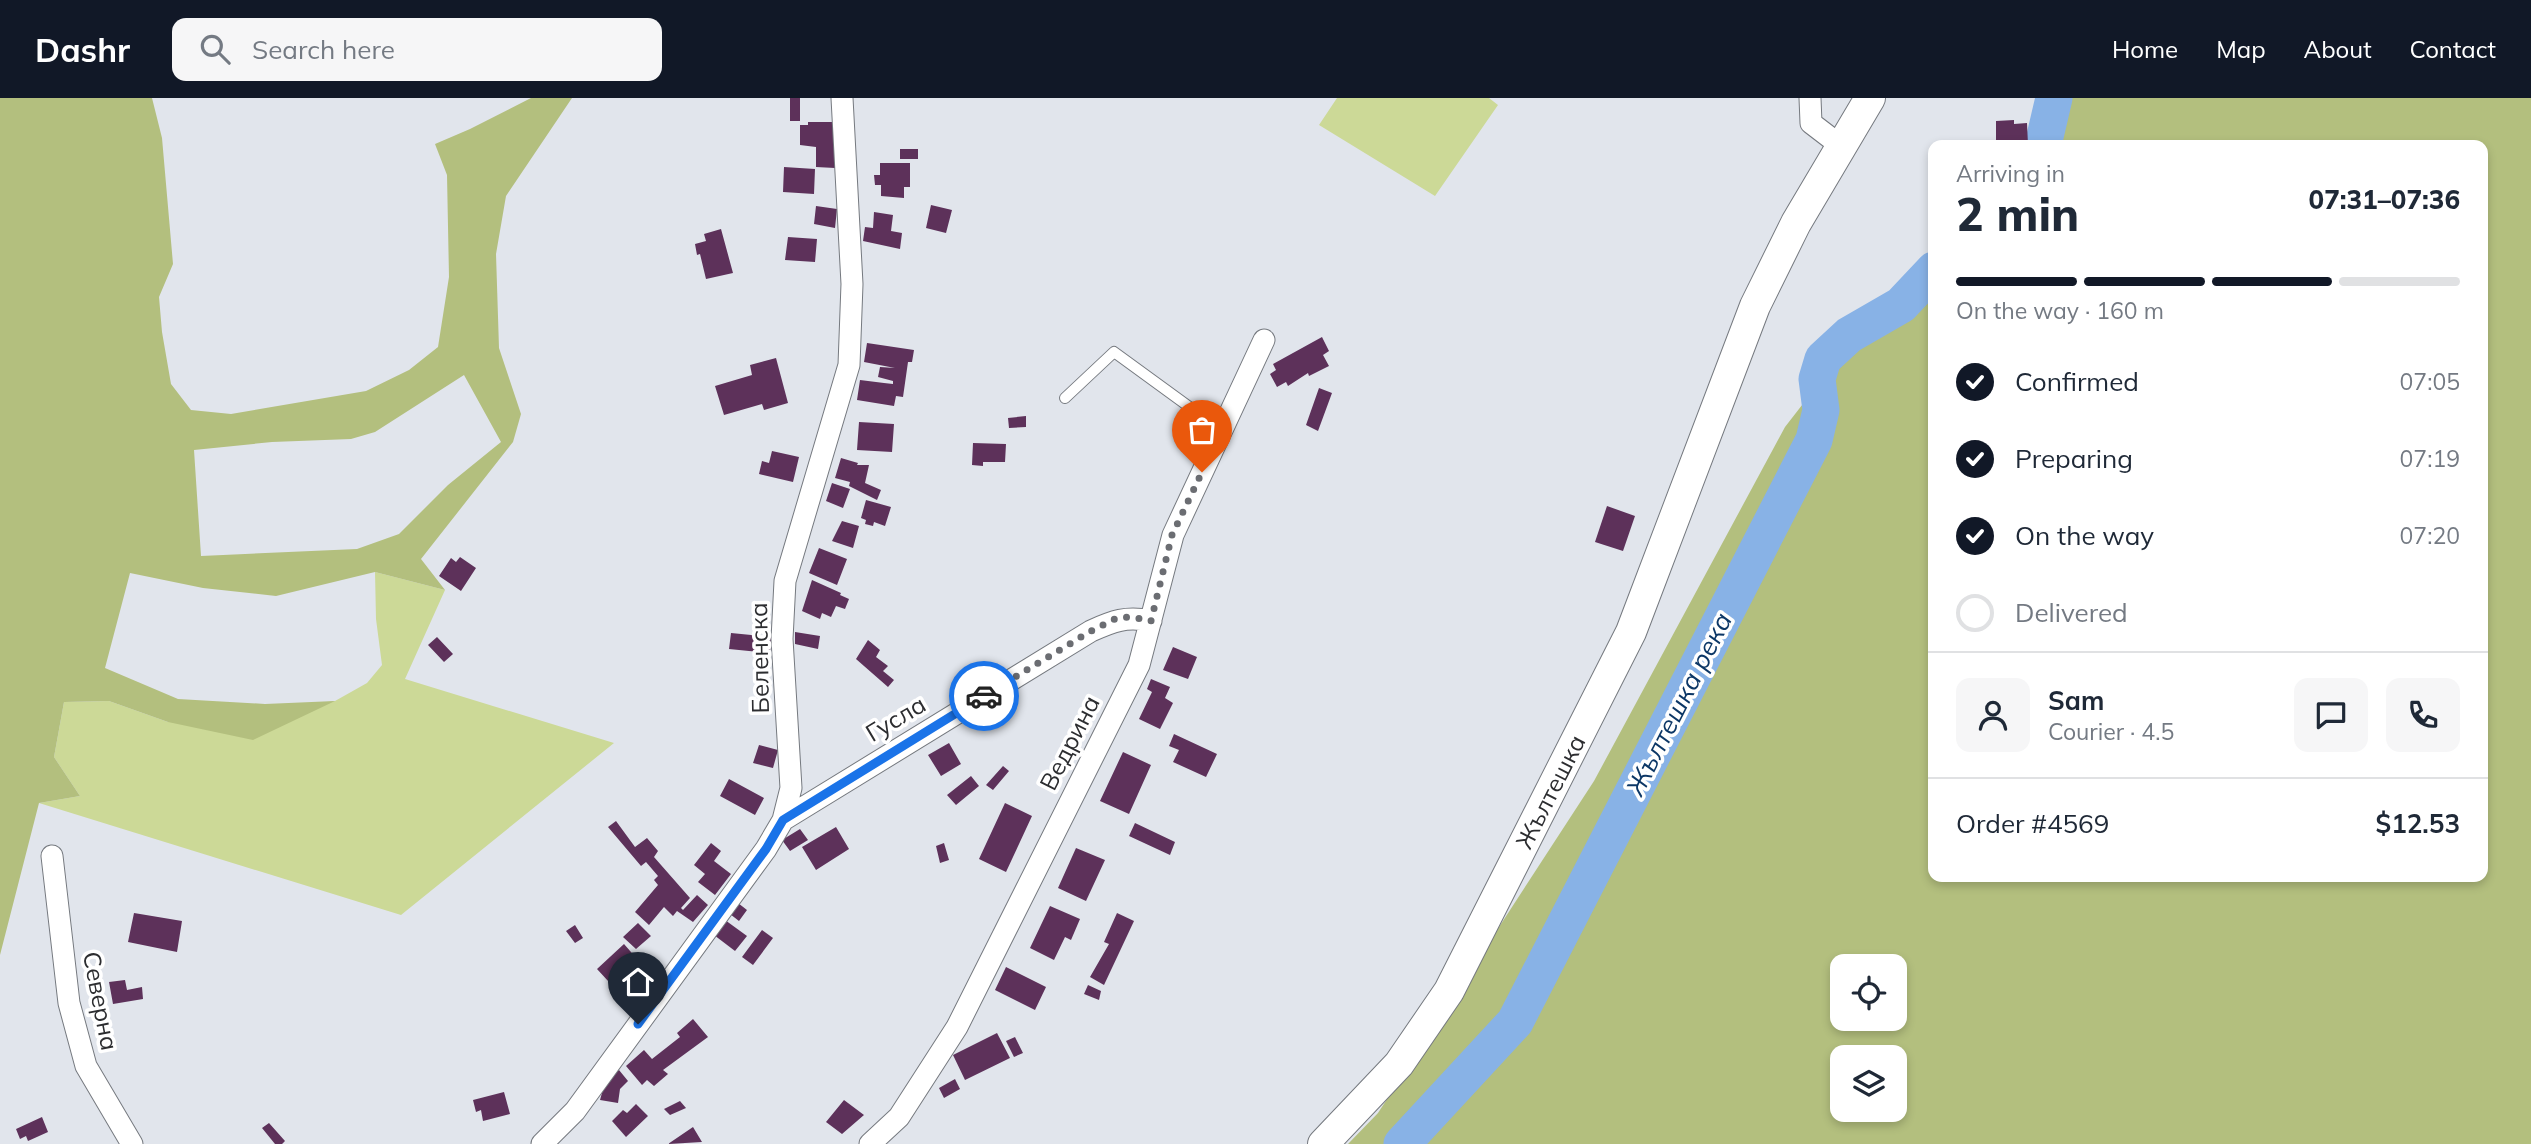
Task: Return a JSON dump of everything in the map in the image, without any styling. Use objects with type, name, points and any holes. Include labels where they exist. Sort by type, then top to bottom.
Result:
[{"type":"main road","name":"Жълтешка","points":[[1323,1144],[1399,1064],[1449,990],[1631,632],[1755,306],[1796,223],[1870,98]]},
{"type":"street","name":"Беленска","points":[[542,1144],[575,1111],[766,849],[783,820],[791,788],[782,639],[785,581],[849,365],[852,284],[842,98]]},
{"type":"street","points":[[1810,98],[1811,124],[1841,146]]},
{"type":"street","name":"Ведрина","points":[[870,1144],[899,1117],[957,1027],[1139,665],[1172,535],[1264,340]]},
{"type":"street","name":"Гусла","points":[[783,820],[1091,631],[1117,618],[1132,617],[1151,621]]},
{"type":"street","name":"Северна","points":[[52,856],[69,1003],[86,1066],[131,1144]]},
{"type":"lane","points":[[1065,398],[1114,352],[1221,430]]},
{"type":"green space","points":[[0,98],[152,98],[162,138],[173,264],[159,297],[171,384],[191,410],[231,414],[366,391],[409,370],[438,347],[449,277],[447,175],[435,144],[531,98],[572,98],[506,196],[496,254],[499,348],[521,414],[513,442],[421,559],[445,590],[375,572],[276,596],[203,588],[130,573],[105,668],[178,699],[265,704],[335,701],[253,740],[168,722],[109,701],[64,702],[54,757],[80,796],[39,803],[0,955]],"holes":[[[464,375],[501,442],[448,485],[399,534],[357,549],[201,556],[194,450],[272,442],[351,439],[375,432]]]},
{"type":"green space","points":[[1337,98],[1489,98],[1498,105],[1435,196],[1319,125]]},
{"type":"green space","points":[[2063,98],[2531,98],[2531,1144],[1348,1144],[1378,1113],[1594,781],[1785,427],[1861,329],[1928,255],[1928,882],[2488,882],[2488,140],[2043,140],[2051,133]]},
{"type":"green space","points":[[375,572],[445,590],[405,679],[614,743],[401,915],[39,803],[80,796],[54,757],[64,702],[109,701],[168,722],[335,701],[367,683],[382,665],[376,619]]},
{"type":"building","points":[[790,98],[800,98],[800,121],[790,121]]},
{"type":"building","points":[[2014,120],[2014,124],[2027,123],[2028,140],[1996,140],[1996,121]]},
{"type":"building","points":[[808,122],[836,122],[835,168],[816,167],[816,147],[800,145],[800,125],[808,125]]},
{"type":"building","points":[[900,149],[918,149],[918,159],[900,159]]},
{"type":"building","points":[[880,163],[910,163],[910,187],[904,187],[904,198],[881,196],[881,185],[875,185],[874,175],[880,175]]},
{"type":"building","points":[[784,167],[815,169],[814,194],[783,192]]},
{"type":"building","points":[[931,205],[952,210],[946,233],[926,228]]},
{"type":"building","points":[[816,206],[837,209],[835,228],[814,224]]},
{"type":"building","points":[[874,212],[893,215],[891,231],[902,233],[900,249],[863,241],[865,227],[873,228]]},
{"type":"building","points":[[721,229],[733,273],[706,279],[695,244],[706,241],[704,234]]},
{"type":"building","points":[[788,237],[817,239],[815,262],[785,260]]},
{"type":"building","points":[[1322,337],[1329,351],[1323,355],[1329,366],[1309,376],[1308,373],[1288,386],[1286,382],[1277,387],[1270,374],[1276,370],[1273,364]]},
{"type":"building","points":[[867,343],[914,350],[912,362],[908,362],[903,397],[896,396],[894,406],[857,400],[860,380],[893,384],[893,381],[878,377],[880,367],[895,368],[864,362]]},
{"type":"building","points":[[776,358],[788,403],[764,410],[762,404],[724,415],[715,386],[752,375],[750,365]]},
{"type":"building","points":[[1319,388],[1332,393],[1318,431],[1306,425]]},
{"type":"building","points":[[1026,416],[1026,427],[1009,428],[1008,418]]},
{"type":"building","points":[[859,422],[894,424],[892,452],[857,450]]},
{"type":"building","points":[[973,443],[1006,444],[1005,462],[972,465]]},
{"type":"building","points":[[772,451],[799,457],[793,482],[759,474],[762,461],[769,463]]},
{"type":"building","points":[[841,458],[858,463],[857,465],[869,465],[865,483],[881,490],[877,500],[849,486],[850,482],[835,478]]},
{"type":"building","points":[[832,483],[850,489],[843,508],[826,501]]},
{"type":"building","points":[[866,500],[891,507],[885,526],[874,522],[873,526],[865,524],[866,520],[861,518]]},
{"type":"building","points":[[1607,506],[1635,516],[1623,551],[1595,542]]},
{"type":"building","points":[[842,521],[859,526],[853,548],[832,541]]},
{"type":"building","points":[[819,548],[847,559],[837,585],[809,573]]},
{"type":"building","points":[[460,557],[476,568],[461,591],[439,576],[451,558],[456,562]]},
{"type":"building","points":[[812,580],[849,599],[845,609],[836,606],[831,617],[822,613],[820,619],[802,611]]},
{"type":"building","points":[[795,632],[820,636],[818,649],[795,644]]},
{"type":"building","points":[[731,633],[771,637],[770,653],[729,649]]},
{"type":"building","points":[[437,637],[453,654],[444,662],[428,645]]},
{"type":"building","points":[[868,640],[880,650],[876,657],[888,666],[883,671],[894,680],[888,687],[856,659]]},
{"type":"building","points":[[1173,647],[1197,657],[1188,679],[1163,670]]},
{"type":"building","points":[[1151,679],[1170,687],[1165,698],[1173,703],[1160,729],[1139,719],[1152,692],[1147,689]]},
{"type":"building","points":[[1174,734],[1217,754],[1206,777],[1173,762],[1179,750],[1169,746]]},
{"type":"building","points":[[949,743],[961,764],[941,776],[928,755]]},
{"type":"building","points":[[759,745],[778,750],[773,768],[753,763]]},
{"type":"building","points":[[1123,752],[1151,765],[1129,814],[1100,801]]},
{"type":"building","points":[[1003,766],[1009,771],[993,790],[986,785]]},
{"type":"building","points":[[971,776],[979,786],[956,805],[947,795]]},
{"type":"building","points":[[729,779],[764,798],[755,815],[720,796]]},
{"type":"building","points":[[1005,803],[1032,816],[1006,872],[979,859]]},
{"type":"building","points":[[616,821],[635,847],[647,838],[658,851],[654,857],[690,898],[681,908],[683,910],[697,895],[708,905],[693,922],[677,911],[673,916],[664,907],[649,925],[635,912],[658,885],[654,880],[658,876],[646,862],[641,866],[608,827]]},
{"type":"building","points":[[1135,823],[1175,842],[1170,855],[1129,836]]},
{"type":"building","points":[[836,827],[849,849],[816,870],[802,847]]},
{"type":"building","points":[[800,829],[808,840],[790,851],[782,840]]},
{"type":"building","points":[[711,843],[721,851],[714,861],[731,874],[715,895],[698,882],[705,874],[694,865]]},
{"type":"building","points":[[944,843],[949,860],[940,863],[936,846]]},
{"type":"building","points":[[1076,848],[1105,860],[1086,901],[1058,888]]},
{"type":"building","points":[[738,903],[747,910],[739,921],[730,914]]},
{"type":"building","points":[[1050,906],[1080,919],[1071,940],[1065,937],[1054,960],[1030,948]]},
{"type":"building","points":[[134,913],[182,921],[177,952],[128,942]]},
{"type":"building","points":[[1117,913],[1134,921],[1104,985],[1090,977],[1109,944],[1104,942]]},
{"type":"building","points":[[725,920],[747,936],[735,951],[714,935]]},
{"type":"building","points":[[638,923],[651,936],[636,949],[623,937]]},
{"type":"building","points":[[575,925],[583,938],[575,943],[566,931]]},
{"type":"building","points":[[762,930],[773,938],[753,965],[742,957]]},
{"type":"building","points":[[624,944],[644,967],[634,975],[637,978],[620,994],[597,969]]},
{"type":"building","points":[[1006,967],[1046,987],[1035,1010],[995,990]]},
{"type":"building","points":[[125,980],[127,990],[142,987],[143,999],[113,1004],[109,982]]},
{"type":"building","points":[[1088,985],[1101,991],[1099,1000],[1084,994]]},
{"type":"building","points":[[693,1019],[708,1037],[663,1070],[668,1074],[654,1086],[647,1080],[642,1085],[626,1066],[644,1050],[652,1059],[680,1037],[677,1033]]},
{"type":"building","points":[[997,1033],[1010,1058],[965,1080],[953,1055]]},
{"type":"building","points":[[1015,1037],[1023,1053],[1014,1057],[1006,1041]]},
{"type":"building","points":[[619,1070],[628,1081],[620,1089],[618,1103],[600,1100],[607,1075]]},
{"type":"building","points":[[955,1079],[960,1089],[944,1098],[939,1088]]},
{"type":"building","points":[[504,1092],[510,1114],[483,1121],[481,1110],[476,1112],[473,1100]]},
{"type":"building","points":[[844,1100],[864,1115],[842,1134],[826,1122]]},
{"type":"building","points":[[680,1101],[686,1108],[670,1115],[664,1109]]},
{"type":"building","points":[[636,1104],[648,1116],[626,1137],[612,1121],[623,1110],[627,1113]]},
{"type":"building","points":[[42,1117],[48,1132],[28,1141],[26,1136],[20,1139],[16,1129]]},
{"type":"building","points":[[269,1123],[285,1141],[282,1144],[275,1144],[262,1128]]},
{"type":"building","points":[[693,1127],[702,1142],[668,1144]]},
{"type":"waterway","name":"Жълтешка река","points":[[2044,140],[2054,98]]},
{"type":"waterway","name":"Жълтешка река","points":[[1402,1144],[1515,1022],[1814,440],[1821,410],[1817,379],[1823,359],[1849,335],[1901,305],[1928,276]]},
{"type":"way so far","points":[[984,696],[1117,618],[1132,617],[1151,621],[1172,535],[1202,472]]},
{"type":"route","points":[[638,1024],[766,849],[783,820],[984,696]]}]
